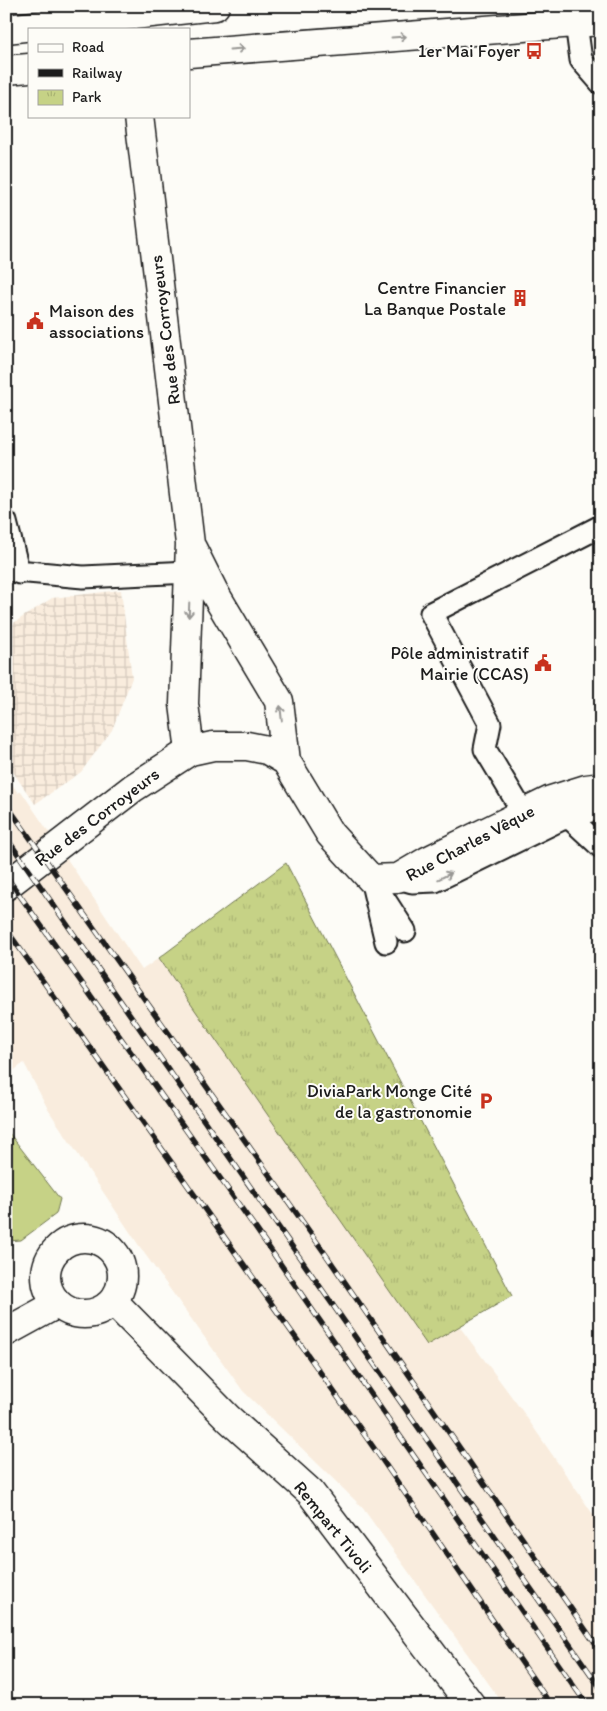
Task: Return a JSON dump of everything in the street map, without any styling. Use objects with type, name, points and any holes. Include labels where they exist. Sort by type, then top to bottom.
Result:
[{"type":"street","points":[[6,29],[215,6]]},
{"type":"street","points":[[190,53],[589,22]]},
{"type":"street","points":[[6,70],[28,68]]},
{"type":"street","name":"Rue des Corroyeurs","points":[[140,118],[190,544],[184,704],[190,751]]},
{"type":"street","name":"Rue des Corroyeurs","points":[[190,544],[214,592],[279,700],[286,761],[330,834],[371,879]]},
{"type":"street","name":"Rue des Corroyeurs","points":[[6,886],[133,788],[190,751],[214,746],[247,746],[267,750],[286,761]]},
{"type":"street","name":"Rue Charles Vêque","points":[[398,878],[427,861],[524,814],[559,808],[586,789],[601,787]]},
{"type":"street","points":[[371,879],[398,878]]},
{"type":"street","points":[[84,1238],[100,1242],[110,1248],[119,1260],[122,1284],[113,1302],[100,1312],[82,1315],[70,1312],[57,1304],[50,1295],[46,1279],[49,1261],[59,1248],[74,1239],[84,1238]]},
{"type":"street","name":"Rempart Tivoli","points":[[113,1302],[230,1419],[310,1492],[471,1705]]},
{"type":"street","points":[[6,1332],[57,1304]]},
{"type":"lane","points":[[589,22],[581,60],[601,83]]},
{"type":"lane","points":[[6,522],[13,572],[83,577],[190,572]]},
{"type":"lane","points":[[524,814],[485,748],[490,724],[431,613],[601,526]]},
{"type":"lane","points":[[559,808],[599,852]]},
{"type":"lane","name":"Rue Charles Vêque","points":[[398,878],[412,882],[435,881],[559,808],[601,808]]},
{"type":"lane","points":[[371,879],[405,931]]},
{"type":"lane","points":[[371,879],[386,942]]},
{"type":"shaded area","points":[[121,590],[132,678],[112,730],[81,772],[35,804],[6,762],[6,628],[52,598]]},
{"type":"shaded area","points":[[6,775],[18,793],[21,791],[142,970],[159,958],[427,1344],[459,1326],[523,1412],[601,1526],[601,1705],[504,1705],[362,1507],[243,1391],[142,1250],[49,1111],[24,1063],[6,1076]]},
{"type":"green space","points":[[286,863],[512,1296],[427,1345],[159,958]]},
{"type":"green space","points":[[6,1129],[60,1199],[56,1214],[21,1240],[7,1241]]},
{"type":"railway","points":[[6,804],[324,1252],[601,1652]]},
{"type":"railway","points":[[6,837],[601,1689]]},
{"type":"railway","points":[[6,876],[254,1226],[587,1705]]},
{"type":"railway","points":[[6,929],[376,1451],[551,1705]]},
{"type":"place","name":"1er Mai Foyer","points":[[534,51]]},
{"type":"place","name":"Centre Financier La Banque Postale","points":[[520,298]]},
{"type":"place","name":"Maison des associations","points":[[35,321]]},
{"type":"place","name":"Pôle administratif Mairie (CCAS)","points":[[543,663]]},
{"type":"place","name":"DiviaPark Monge Cité de la gastronomie","points":[[486,1101]]}]
